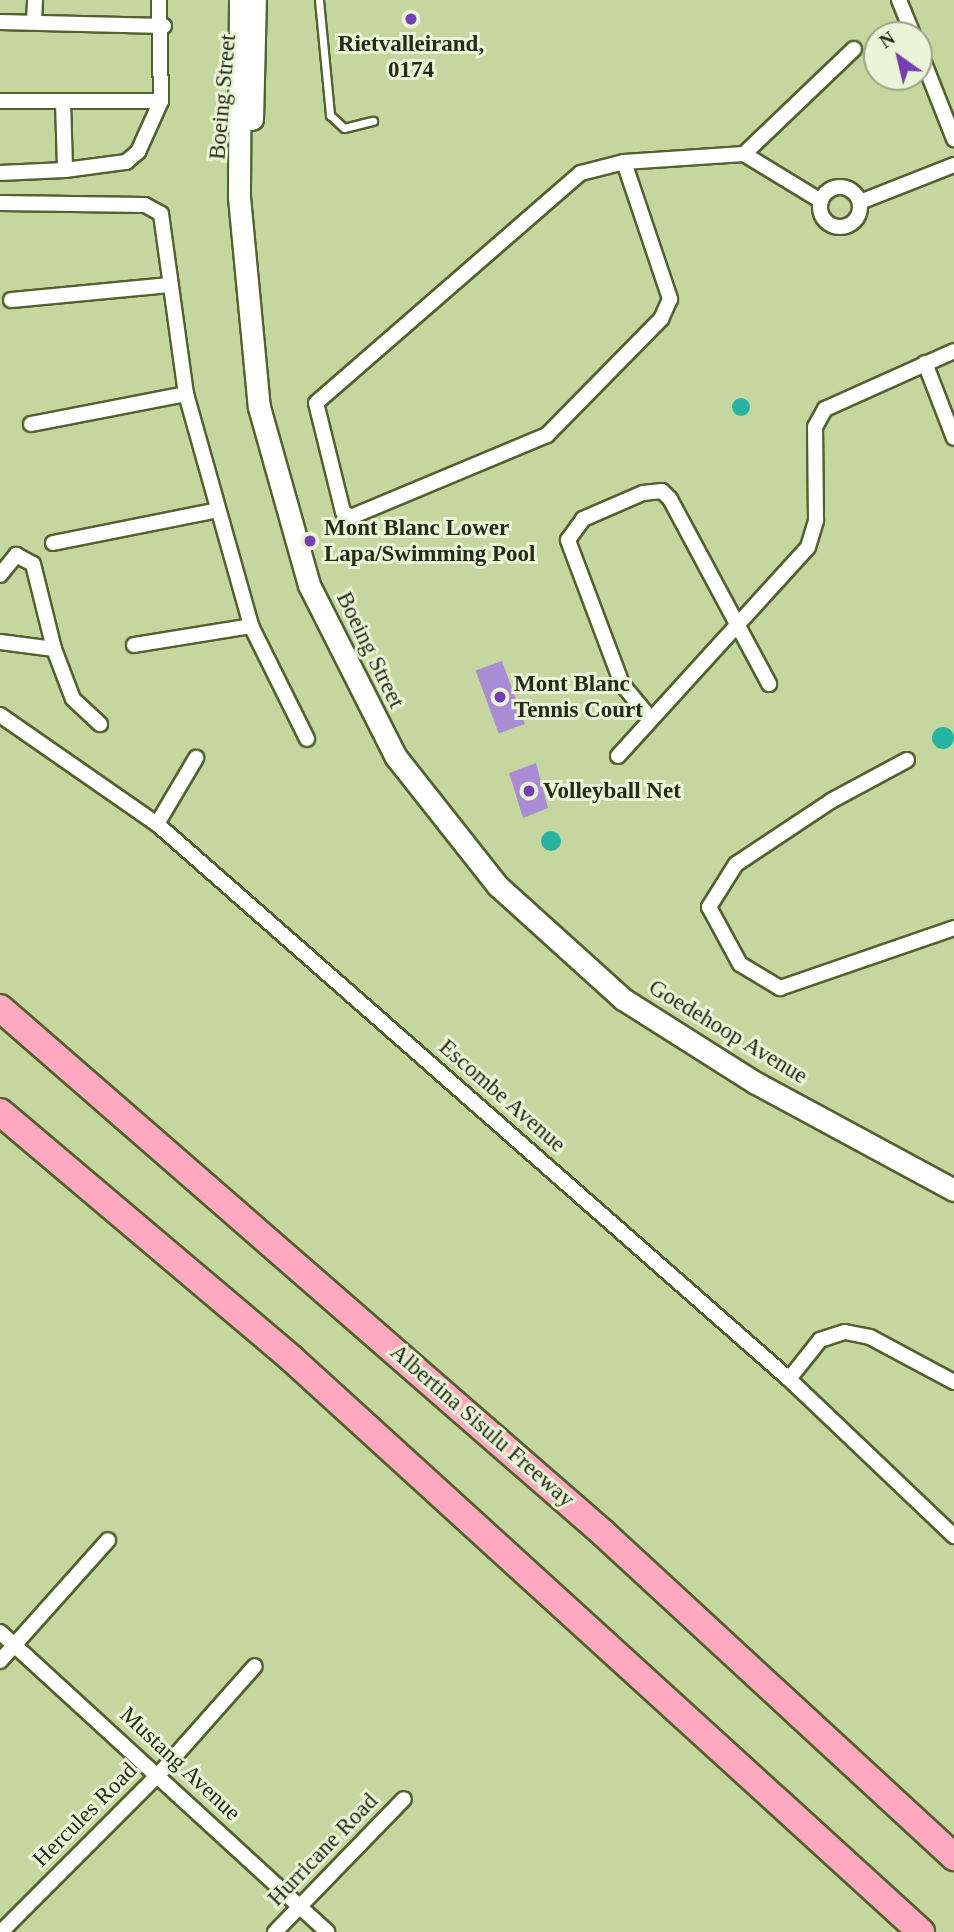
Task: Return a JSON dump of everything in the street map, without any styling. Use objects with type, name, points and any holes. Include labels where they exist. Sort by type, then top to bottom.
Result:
[{"type":"highway","name":"Albertina Sisulu Freeway","points":[[0,1008],[603,1533],[954,1857]]},
{"type":"highway","points":[[0,1112],[292,1359],[921,1932]]},
{"type":"main road","name":"Boeing Street","points":[[240,0],[239,197],[259,407],[309,585],[396,757],[498,886]]},
{"type":"main road","name":"Boeing Street","points":[[239,197],[256,75],[255,0]]},
{"type":"main road","name":"Goedehoop Avenue","points":[[498,886],[623,999],[756,1083],[954,1190]]},
{"type":"street","points":[[34,0],[34,21]]},
{"type":"street","points":[[0,173],[65,170],[126,162],[138,152],[161,102],[164,26],[159,0]]},
{"type":"street","points":[[900,0],[908,21]]},
{"type":"street","points":[[0,22],[164,26]]},
{"type":"street","points":[[744,154],[854,49]]},
{"type":"street","points":[[933,86],[954,139]]},
{"type":"street","points":[[0,101],[161,102]]},
{"type":"street","points":[[63,101],[65,170]]},
{"type":"street","points":[[624,162],[670,299],[661,319],[547,435],[351,517],[343,512],[316,403],[571,180],[624,162],[744,154],[821,201]]},
{"type":"street","points":[[860,202],[954,165]]},
{"type":"street","points":[[821,201],[839,187],[860,202]]},
{"type":"street","points":[[821,201],[823,217],[838,227],[856,220],[860,202]]},
{"type":"street","points":[[0,203],[145,205],[164,220],[170,285],[186,394],[251,626],[307,739]]},
{"type":"street","points":[[11,300],[170,285]]},
{"type":"street","points":[[618,756],[650,718],[790,572],[813,532],[819,417],[833,401],[954,351]]},
{"type":"street","points":[[925,363],[954,438]]},
{"type":"street","points":[[31,424],[186,394]]},
{"type":"street","points":[[650,718],[622,684],[568,540],[573,527],[643,493],[662,491],[711,586],[740,626],[769,684]]},
{"type":"street","points":[[53,543],[218,510]]},
{"type":"street","points":[[0,575],[16,555],[33,564],[54,649],[73,699],[100,724]]},
{"type":"street","points":[[134,645],[251,626]]},
{"type":"street","points":[[0,642],[54,649]]},
{"type":"street","name":"Escombe Avenue","points":[[0,715],[156,824],[789,1379],[954,1536]]},
{"type":"street","points":[[156,824],[196,758]]},
{"type":"street","points":[[907,760],[831,801],[736,864],[709,907],[740,964],[780,988],[954,928]]},
{"type":"street","points":[[789,1379],[820,1340],[845,1332],[870,1337],[954,1382]]},
{"type":"street","points":[[0,1661],[108,1540]]},
{"type":"street","name":"Mustang Avenue","points":[[0,1632],[159,1774],[327,1932]]},
{"type":"street","name":"Hercules Road","points":[[1,1932],[159,1774],[255,1666]]},
{"type":"street","name":"Hurricane Road","points":[[275,1932],[404,1799]]},
{"type":"lane","points":[[319,0],[330,115],[344,128],[373,121]]},
{"type":"shaded area","name":"Mont Blanc Tennis Court","points":[[502,661],[525,724],[499,734],[476,671]]},
{"type":"shaded area","name":"Volleyball Net","points":[[536,763],[548,808],[523,818],[509,773]]},
{"type":"water","points":[[741,398],[747,401],[750,407],[747,413],[741,416],[735,413],[732,407],[735,401]]},
{"type":"water","points":[[943,727],[953,734],[954,738],[947,748],[943,749],[933,742],[932,738],[939,728]]},
{"type":"water","points":[[551,831],[558,834],[561,841],[558,848],[551,851],[544,848],[541,841],[544,834]]},
{"type":"place","name":"Rietvalleirand, 0174","points":[[411,19]]},
{"type":"place","name":"Mont Blanc Lower Lapa/Swimming Pool","points":[[310,541]]},
{"type":"place","name":"Mont Blanc Tennis Court","points":[[500,697]]},
{"type":"place","name":"Volleyball Net","points":[[529,791]]}]
